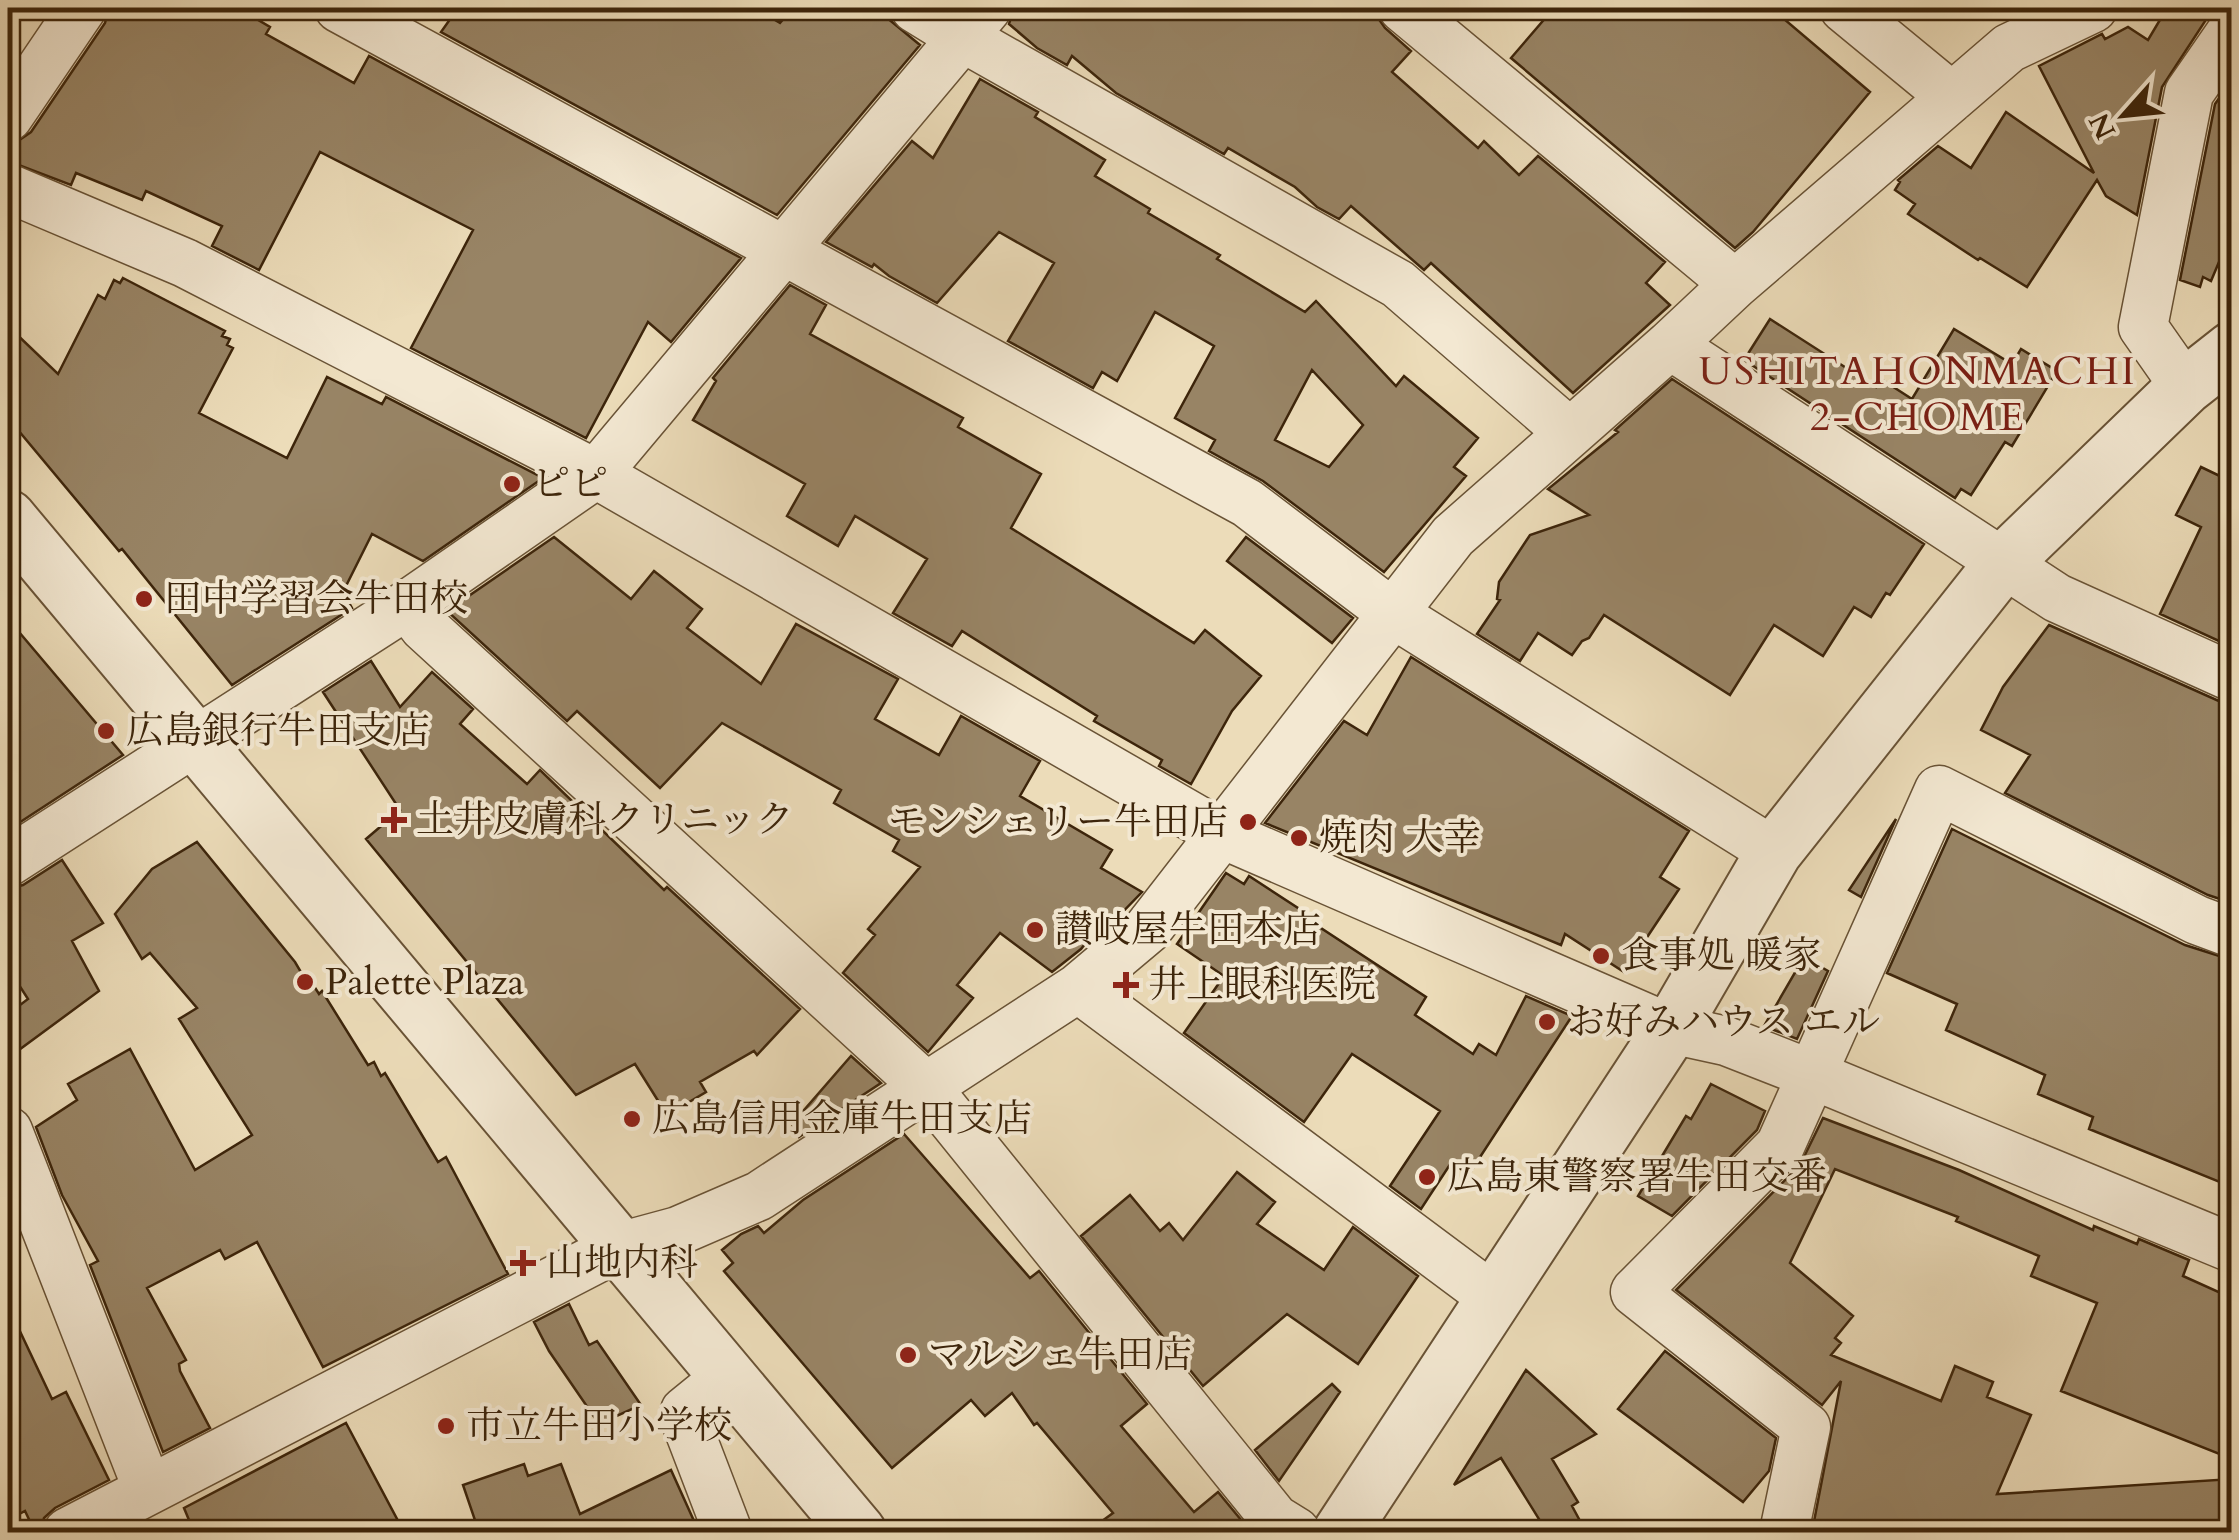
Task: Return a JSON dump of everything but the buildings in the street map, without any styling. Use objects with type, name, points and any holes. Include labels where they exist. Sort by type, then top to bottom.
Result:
[{"type":"street","points":[[8,117],[82,8]]},
{"type":"street","points":[[340,8],[1247,504],[1392,613],[1774,852]]},
{"type":"street","points":[[915,8],[974,22],[1398,284],[1570,433]]},
{"type":"street","points":[[1404,8],[1735,284]]},
{"type":"street","points":[[1844,8],[1952,97]]},
{"type":"street","points":[[68,1532],[619,1246],[678,1231],[760,1196],[1078,988],[1147,930],[1453,536],[1735,284],[2009,48],[2093,8]]},
{"type":"street","points":[[8,862],[407,604],[596,474],[974,22]]},
{"type":"street","points":[[2185,386],[2142,327],[2189,94],[2232,31]]},
{"type":"street","points":[[8,188],[185,263],[596,474],[1220,833],[1671,1029],[1726,1041],[2232,1248]]},
{"type":"street","points":[[1670,345],[2057,598],[2232,677]]},
{"type":"street","points":[[1341,1532],[1671,1029],[1774,852],[2003,562],[2185,386],[2232,350]]},
{"type":"street","points":[[8,518],[858,1532]]},
{"type":"street","points":[[407,604],[424,627],[926,1088],[1274,1519],[1296,1532]]},
{"type":"street","points":[[1784,1532],[1806,1428],[1635,1292],[1780,1146],[1939,790],[2196,920],[2232,933]]},
{"type":"street","points":[[1078,988],[1494,1298]]},
{"type":"street","points":[[8,1131],[148,1490]]},
{"type":"street","points":[[728,1376],[685,1411],[684,1417],[728,1532]]},
{"type":"place","name":"ピピ","points":[[512,484]]},
{"type":"place","name":"田中学習会牛田校","points":[[144,599]]},
{"type":"place","name":"広島銀行牛田支店","points":[[106,731]]},
{"type":"place","name":"土井皮膚科クリニック","points":[[394,820]]},
{"type":"place","name":"モンシェリー牛田店","points":[[1248,822]]},
{"type":"place","name":"焼肉 大幸","points":[[1299,838]]},
{"type":"place","name":"讃岐屋牛田本店","points":[[1035,930]]},
{"type":"place","name":"食事処 暖家","points":[[1601,956]]},
{"type":"place","name":"Palette Plaza","points":[[305,982]]},
{"type":"place","name":"井上眼科医院","points":[[1126,985]]},
{"type":"place","name":"お好みハウス エル","points":[[1547,1022]]},
{"type":"place","name":"広島信用金庫牛田支店","points":[[632,1119]]},
{"type":"place","name":"広島東警察署牛田交番","points":[[1427,1177]]},
{"type":"place","name":"山地内科","points":[[523,1263]]},
{"type":"place","name":"マルシェ牛田店","points":[[908,1355]]},
{"type":"place","name":"市立牛田小学校","points":[[446,1426]]},
{"type":"district","name":"USHITAHONMACHI 2-CHOME","points":[[1918,394]]}]
